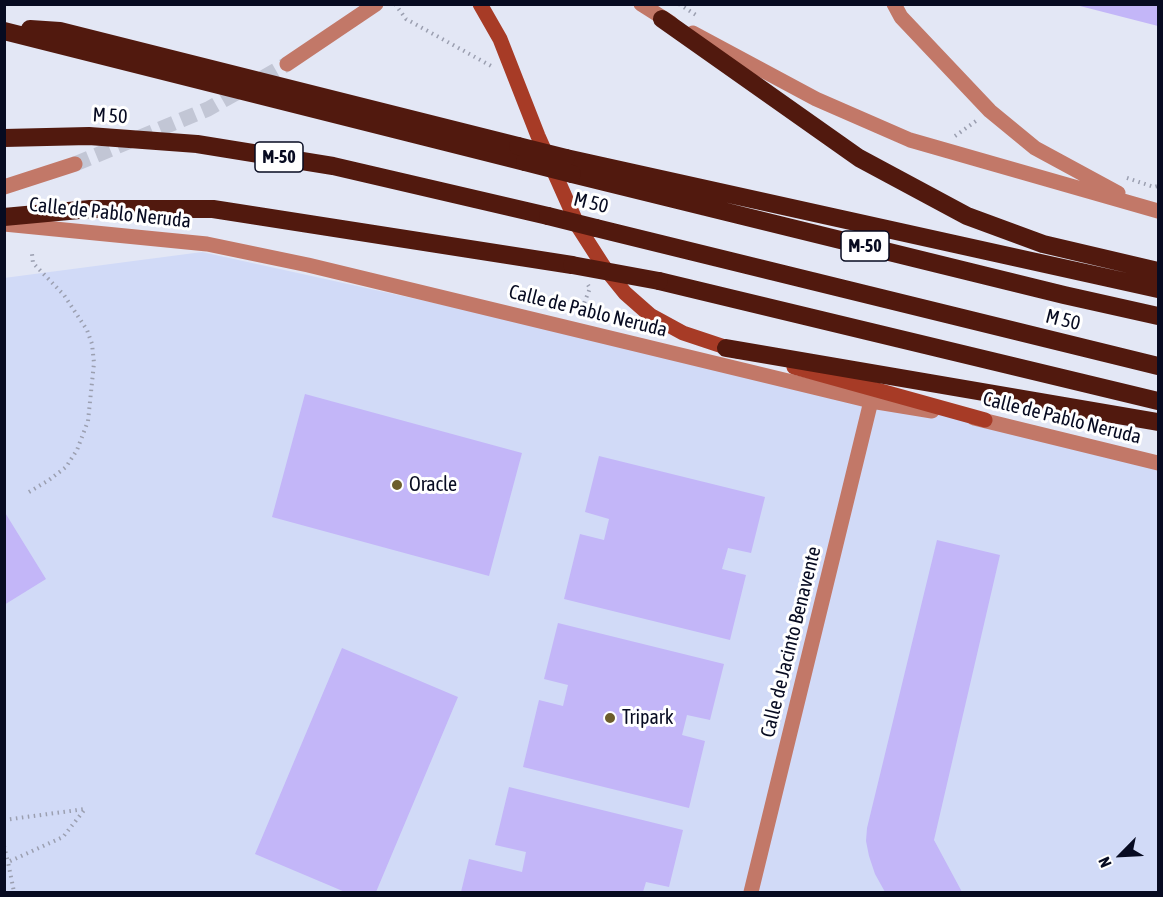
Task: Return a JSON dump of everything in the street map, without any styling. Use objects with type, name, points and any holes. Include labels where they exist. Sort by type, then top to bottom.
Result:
[{"type":"highway","points":[[662,19],[859,158],[967,216],[1043,244],[1158,271]]},
{"type":"highway","name":"M-50","points":[[4,29],[522,154],[1064,295],[1158,316]]},
{"type":"highway","name":"M 50","points":[[4,138],[89,136],[197,144],[333,166],[548,216],[1158,366]]},
{"type":"highway","points":[[569,166],[1158,289]]},
{"type":"highway","points":[[4,217],[90,208],[213,209],[572,265],[658,281],[1158,401]]},
{"type":"highway","points":[[726,348],[1158,422]]},
{"type":"street","points":[[287,64],[376,4]]},
{"type":"street","points":[[480,4],[500,39],[538,136],[579,228],[604,267],[650,315],[682,333],[726,348],[985,420]]},
{"type":"street","points":[[641,4],[662,19],[816,99],[909,140],[1158,211]]},
{"type":"street","points":[[894,4],[901,17],[990,111],[1035,148],[1142,206]]},
{"type":"street","points":[[4,188],[75,164]]},
{"type":"street","name":"Calle de Pablo Neruda","points":[[4,224],[207,244],[308,265],[871,401],[985,420],[1158,463]]},
{"type":"street","name":"Calle de Jacinto Benavente","points":[[751,892],[871,401]]},
{"type":"path","points":[[395,4],[406,19],[495,68]]},
{"type":"path","points":[[679,4],[705,21]]},
{"type":"path","points":[[951,139],[990,111]]},
{"type":"path","points":[[1121,176],[1154,187],[1158,186]]},
{"type":"path","points":[[29,492],[66,467],[76,450],[87,421],[94,363],[92,344],[87,330],[64,295],[33,264],[32,254]]},
{"type":"path","points":[[577,330],[590,288]]},
{"type":"path","points":[[4,820],[85,809],[63,837],[8,862]]},
{"type":"path","points":[[4,846],[14,892]]},
{"type":"shaded area","points":[[202,252],[986,424],[1158,469],[1158,892],[5,892],[4,278]]},
{"type":"building","points":[[1158,4],[1158,26],[1076,5]]},
{"type":"building","name":"Oracle","points":[[305,394],[522,453],[489,576],[272,517]]},
{"type":"building","points":[[599,456],[765,497],[751,553],[728,548],[722,569],[746,575],[730,640],[564,599],[580,534],[604,540],[609,519],[585,512]]},
{"type":"building","points":[[4,511],[46,579],[4,605]]},
{"type":"building","points":[[937,540],[1000,555],[934,840],[962,892],[885,892],[875,874],[869,856],[866,841],[867,828]]},
{"type":"building","name":"Tripark","points":[[558,623],[724,664],[710,720],[687,715],[682,735],[705,741],[689,808],[523,767],[539,700],[563,706],[568,685],[544,679]]},
{"type":"building","points":[[342,648],[458,697],[376,892],[345,892],[255,854]]},
{"type":"building","points":[[509,787],[683,830],[669,887],[646,882],[643,892],[461,892],[469,859],[522,872],[526,852],[495,845]]},
{"type":"tunnel","points":[[75,164],[208,109],[287,64]]},
{"type":"place","name":"Oracle","points":[[397,485]]},
{"type":"place","name":"Tripark","points":[[610,718]]}]
